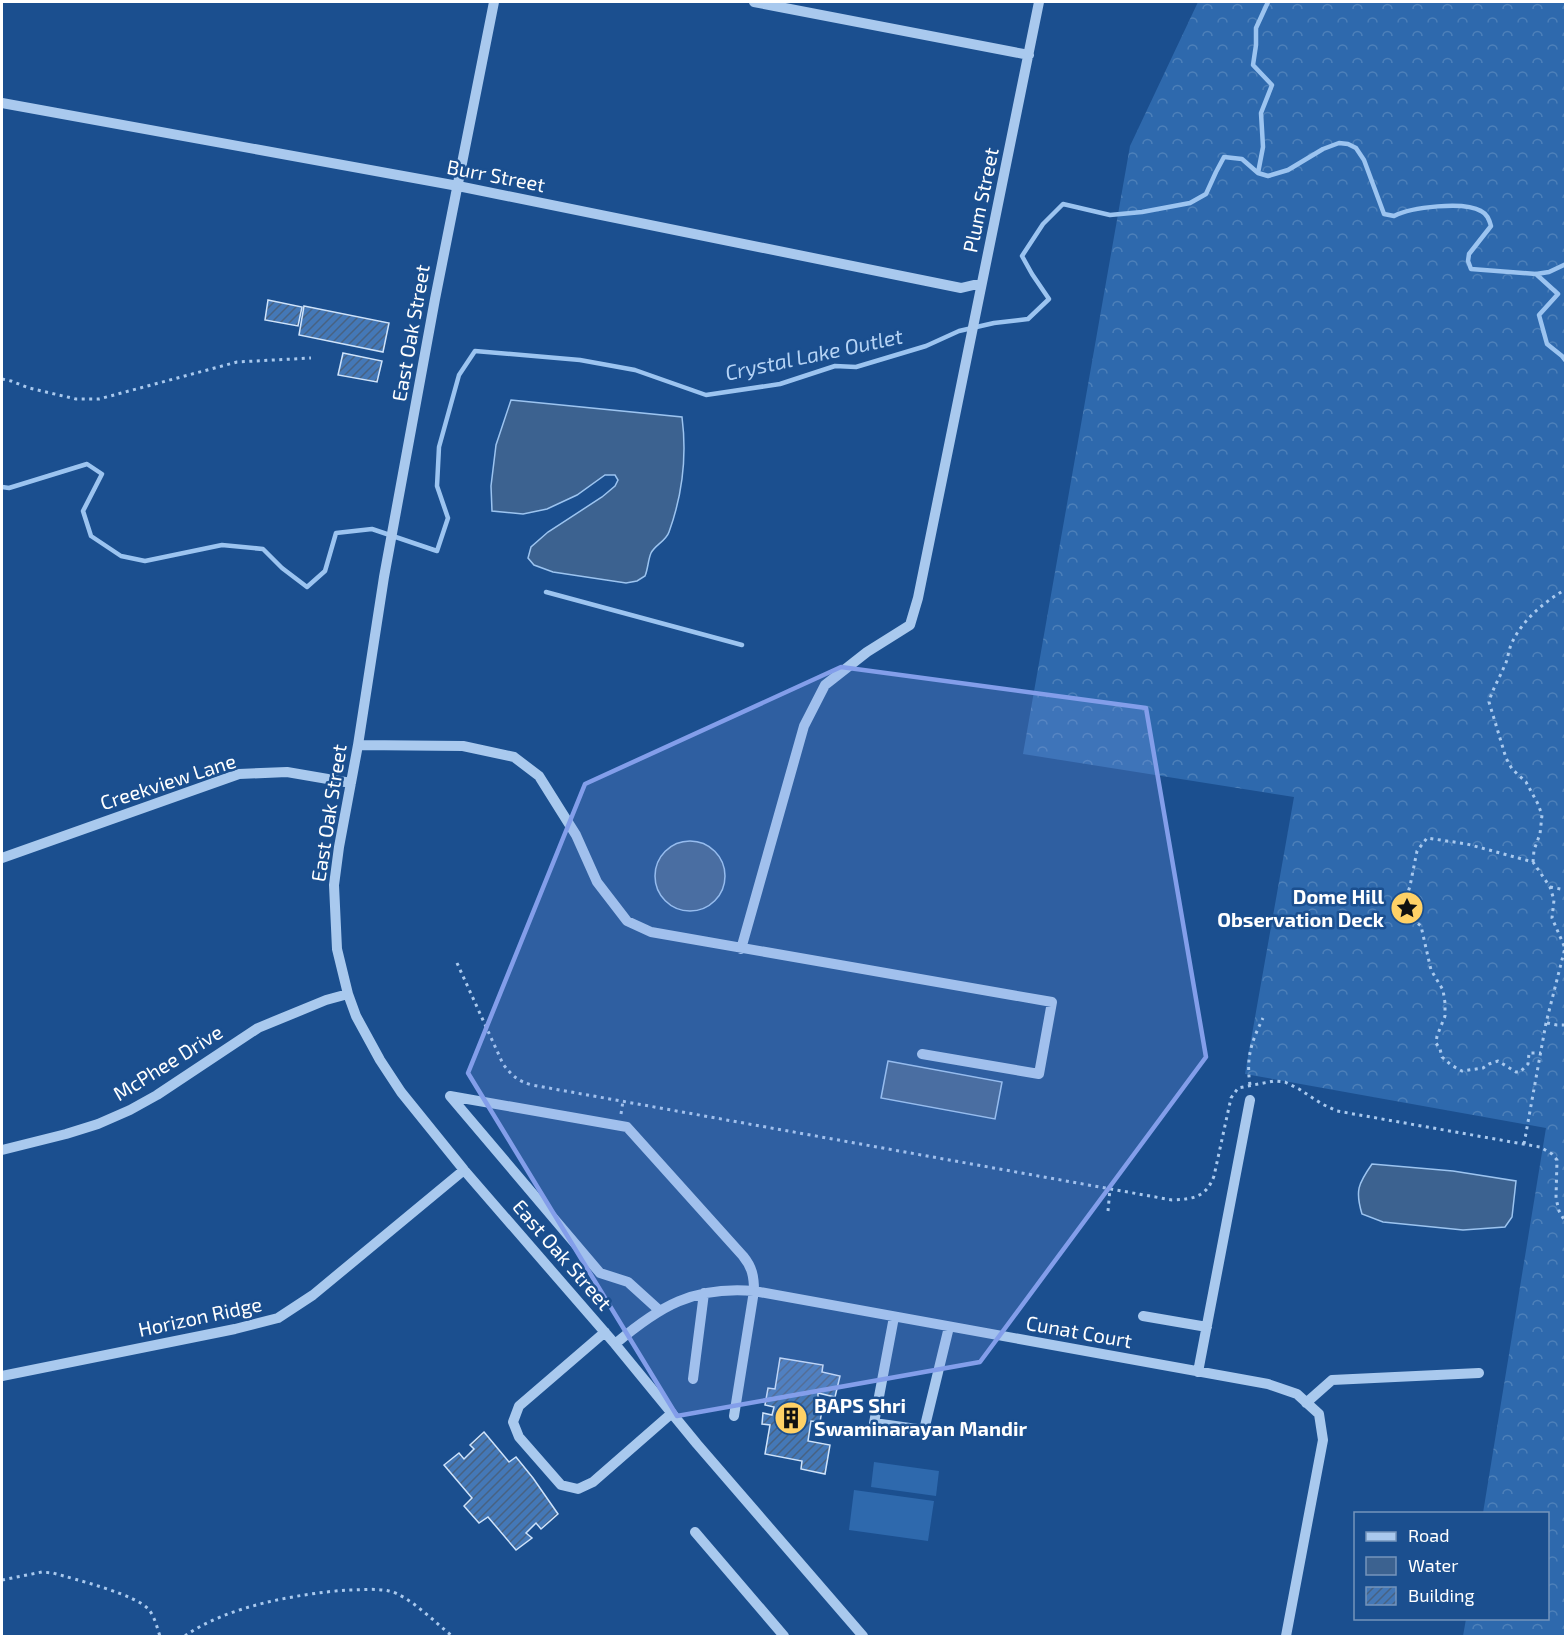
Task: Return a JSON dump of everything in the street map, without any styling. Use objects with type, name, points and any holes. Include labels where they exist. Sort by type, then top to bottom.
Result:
[{"type":"street","name":"East Oak Street","points":[[494,2],[435,299],[384,577],[358,746],[339,847],[334,885],[337,949],[348,994],[362,1029],[390,1077],[464,1170],[863,1636]]},
{"type":"street","points":[[754,2],[1029,55]]},
{"type":"street","name":"Plum Street","points":[[741,949],[804,726],[825,685],[867,652],[910,625],[918,597],[1039,2]]},
{"type":"street","name":"Burr Street","points":[[2,103],[458,186],[961,288],[982,283]]},
{"type":"street","points":[[358,746],[463,746],[514,757],[539,776],[576,836],[597,882],[627,921],[651,932],[1052,1002],[1039,1074],[922,1054]]},
{"type":"street","name":"Creekview Lane","points":[[2,858],[239,774],[287,772],[351,783]]},
{"type":"street","name":"McPhee Drive","points":[[2,1150],[98,1124],[130,1110],[157,1095],[258,1028],[326,1000],[348,994]]},
{"type":"street","points":[[660,1311],[628,1282],[600,1273],[450,1096],[627,1127],[744,1256],[751,1265],[754,1291],[734,1416]]},
{"type":"street","points":[[1198,1372],[1250,1100]]},
{"type":"street","name":"Horizon Ridge","points":[[2,1376],[235,1329],[278,1318],[313,1295],[464,1170]]},
{"type":"street","name":"Cunat Court","points":[[615,1344],[638,1325],[676,1302],[704,1293],[727,1290],[754,1291],[1268,1384],[1297,1394],[1306,1402]]},
{"type":"street","points":[[693,1379],[704,1293]]},
{"type":"street","points":[[1143,1316],[1207,1327]]},
{"type":"street","points":[[894,1317],[874,1423],[924,1430],[948,1327]]},
{"type":"street","points":[[605,1332],[519,1406],[513,1422],[519,1437],[561,1485],[578,1489],[592,1482],[672,1413]]},
{"type":"street","points":[[1286,1636],[1323,1440],[1319,1414],[1306,1402],[1332,1380],[1479,1373]]},
{"type":"street","points":[[695,1532],[784,1636]]},
{"type":"path","points":[[2,379],[76,399],[99,399],[237,362],[311,358]]},
{"type":"path","points":[[1524,1144],[1546,1023],[1565,948],[1552,918],[1554,900],[1550,887],[1533,862],[1542,822],[1539,804],[1526,782],[1512,769],[1506,758],[1489,702],[1508,660],[1511,644],[1533,612],[1566,589]]},
{"type":"path","points":[[1533,862],[1467,844],[1427,838],[1417,851],[1402,911],[1421,926],[1431,970],[1443,990],[1445,1016],[1436,1043],[1442,1057],[1462,1071],[1483,1068],[1498,1060],[1520,1072],[1528,1064],[1529,1053],[1541,1053]]},
{"type":"path","points":[[1550,887],[1566,890]]},
{"type":"path","points":[[458,963],[503,1064],[519,1081],[1172,1200],[1190,1199],[1201,1194],[1210,1186],[1231,1098],[1238,1088],[1250,1084],[1285,1082],[1322,1104],[1337,1110],[1540,1147],[1557,1160],[1556,1198],[1559,1211],[1566,1223]]},
{"type":"path","points":[[1250,1084],[1248,1069],[1252,1041],[1263,1018]]},
{"type":"path","points":[[1546,1023],[1566,1025]]},
{"type":"path","points":[[1107,1211],[1110,1189]]},
{"type":"path","points":[[2,1580],[42,1572],[53,1573],[125,1596],[141,1603],[149,1610],[160,1636]]},
{"type":"path","points":[[185,1636],[199,1626],[267,1602],[319,1592],[373,1589],[391,1591],[412,1603],[452,1636]]},
{"type":"highlighted area","points":[[841,667],[1146,708],[1206,1057],[980,1362],[677,1416],[468,1073],[585,784]]},
{"type":"green space","points":[[1198,2],[1565,2],[1565,1636],[1463,1636],[1466,1620],[1549,1620],[1549,1512],[1483,1512],[1546,1128],[1245,1074],[1294,797],[1023,754],[1130,146]]},
{"type":"green space","points":[[874,1462],[939,1471],[936,1496],[871,1487]]},
{"type":"green space","points":[[854,1490],[934,1501],[928,1541],[849,1530]]},
{"type":"water","points":[[511,400],[682,417],[684,461],[677,504],[668,535],[651,553],[645,576],[637,581],[626,583],[553,572],[534,565],[528,558],[531,547],[548,532],[615,486],[618,480],[615,475],[605,475],[577,495],[547,509],[523,514],[492,511],[491,486],[496,445]]},
{"type":"water","points":[[683,841],[697,841],[710,846],[720,856],[725,876],[720,896],[710,906],[697,911],[683,911],[670,906],[660,896],[655,883],[655,869],[660,856],[670,846]]},
{"type":"water","points":[[888,1061],[1002,1082],[995,1119],[881,1098]]},
{"type":"water","points":[[1372,1164],[1453,1171],[1516,1181],[1512,1217],[1505,1227],[1463,1230],[1383,1222],[1362,1214],[1360,1206],[1359,1188]]},
{"type":"building","points":[[268,300],[302,307],[298,326],[265,320]]},
{"type":"building","points":[[304,306],[389,323],[383,352],[299,335]]},
{"type":"building","points":[[343,353],[382,361],[377,382],[338,375]]},
{"type":"building","name":"BAPS Shri Swaminarayan Mandir","points":[[780,1358],[823,1365],[822,1372],[840,1376],[835,1397],[818,1393],[818,1397],[824,1399],[820,1422],[811,1421],[808,1441],[830,1445],[825,1474],[801,1469],[802,1461],[765,1454],[770,1425],[762,1424],[763,1413],[772,1415],[774,1407],[765,1405],[768,1388],[775,1389]]},
{"type":"building","points":[[484,1432],[509,1462],[516,1457],[558,1514],[541,1529],[536,1523],[526,1533],[532,1538],[516,1550],[488,1517],[479,1523],[464,1506],[472,1498],[444,1465],[459,1453],[464,1459],[474,1449],[470,1445]]},
{"type":"waterway","points":[[1258,173],[1263,147],[1261,113],[1272,85],[1253,65],[1256,28],[1268,2]]},
{"type":"waterway","name":"Crystal Lake Outlet","points":[[2,487],[9,488],[87,464],[102,474],[83,511],[91,536],[121,556],[145,561],[222,545],[263,549],[282,568],[307,587],[325,571],[336,533],[372,529],[437,551],[448,518],[437,486],[439,447],[459,375],[475,351],[580,360],[635,370],[706,395],[780,384],[835,366],[856,367],[926,346],[959,331],[994,323],[1028,319],[1049,299],[1022,256],[1043,224],[1063,204],[1110,215],[1190,203],[1206,194],[1224,157],[1242,159],[1258,173],[1268,176],[1288,170],[1323,149],[1339,143],[1348,144],[1356,148],[1364,160],[1384,214],[1394,216],[1412,210],[1450,206],[1473,208],[1485,214],[1491,226],[1469,254],[1468,261],[1471,269],[1536,274],[1549,272],[1566,264]]},
{"type":"waterway","points":[[1536,274],[1558,294],[1539,315],[1547,344],[1566,361]]},
{"type":"waterway","points":[[546,592],[742,645]]},
{"type":"place","name":"Dome Hill Observation Deck","points":[[1407,908]]},
{"type":"place","name":"BAPS Shri Swaminarayan Mandir","points":[[791,1418]]}]
